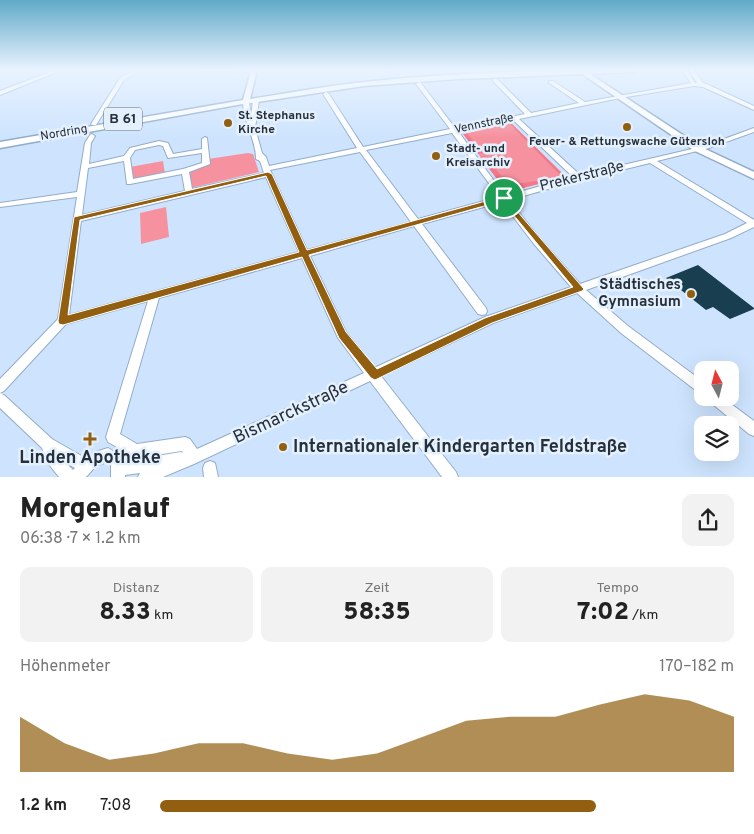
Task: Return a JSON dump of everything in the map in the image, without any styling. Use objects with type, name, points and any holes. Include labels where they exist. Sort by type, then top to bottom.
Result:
[{"type":"main road","points":[[246,100],[248,92]]},
{"type":"main road","name":"Nordring","points":[[0,143],[297,92]]},
{"type":"main road","points":[[617,92],[701,148],[754,176]]},
{"type":"main road","name":"Nordring","points":[[0,143],[94,124],[246,100]]},
{"type":"main road","points":[[701,148],[754,172]]},
{"type":"street","points":[[94,124],[114,92]]},
{"type":"street","points":[[424,92],[504,198],[579,289],[599,308],[694,382]]},
{"type":"street","points":[[507,92],[529,114]]},
{"type":"street","points":[[566,92],[583,104]]},
{"type":"street","name":"Vennstraße","points":[[77,219],[189,192],[266,169],[529,114],[644,92]]},
{"type":"street","points":[[720,92],[754,108]]},
{"type":"street","points":[[326,94],[361,149],[482,311]]},
{"type":"street","points":[[252,127],[256,98]]},
{"type":"street","points":[[246,100],[248,119],[260,154],[261,164],[266,169],[342,335],[375,375],[451,476]]},
{"type":"street","points":[[514,118],[578,178]]},
{"type":"street","name":"Prekerstraße","points":[[63,321],[415,222],[578,178],[701,148],[754,130]]},
{"type":"street","points":[[92,136],[88,143],[63,321],[0,397],[47,444],[80,471],[92,460],[108,456],[118,462],[119,473]]},
{"type":"street","points":[[204,151],[170,157],[166,144],[159,143],[132,149],[127,158],[130,182],[185,171],[206,164],[204,151],[207,149],[205,139]]},
{"type":"street","points":[[85,167],[127,158]]},
{"type":"street","points":[[653,159],[754,224]]},
{"type":"street","points":[[185,171],[189,192]]},
{"type":"street","points":[[0,205],[81,194]]},
{"type":"street","name":"Bismarckstraße","points":[[144,476],[191,458],[375,375],[489,320],[728,236],[754,224]]},
{"type":"street","name":"Bismarckstraße","points":[[728,236],[754,231]]},
{"type":"street","points":[[155,295],[113,438],[136,451],[185,444],[191,458]]},
{"type":"street","points":[[724,406],[754,429]]},
{"type":"street","points":[[47,444],[52,457],[69,476]]},
{"type":"street","name":"Bismarckstraße","points":[[119,473],[191,458]]},
{"type":"shaded area","points":[[509,121],[566,177],[507,192],[461,131]]},
{"type":"shaded area","points":[[509,121],[566,177],[507,192],[480,157],[485,156],[509,185],[562,177],[508,122],[465,131],[483,153],[478,154],[461,131]]},
{"type":"shaded area","points":[[248,153],[253,154],[259,172],[191,188],[189,172],[208,159]]},
{"type":"shaded area","points":[[163,161],[165,174],[132,180],[130,167]]},
{"type":"shaded area","points":[[166,207],[169,237],[141,244],[140,213]]},
{"type":"building","points":[[698,265],[754,309],[730,319],[713,307],[706,310],[666,278]]},
{"type":"place","name":"St. Stephanus Kirche","points":[[228,123]]},
{"type":"place","name":"Feuer- & Rettungswache Gütersloh","points":[[627,127]]},
{"type":"place","name":"Stadt- und Kreisarchiv","points":[[436,156]]},
{"type":"place","name":"Städtisches Gymnasium","points":[[691,294]]},
{"type":"place","name":"Linden Apotheke","points":[[90,439]]},
{"type":"place","name":"Internationaler Kindergarten Feldstraße","points":[[283,447]]},
{"type":"route","points":[[504,198],[304,254],[268,174],[77,219],[63,321],[304,254],[342,335],[375,375],[489,320],[579,289],[504,198]]}]
